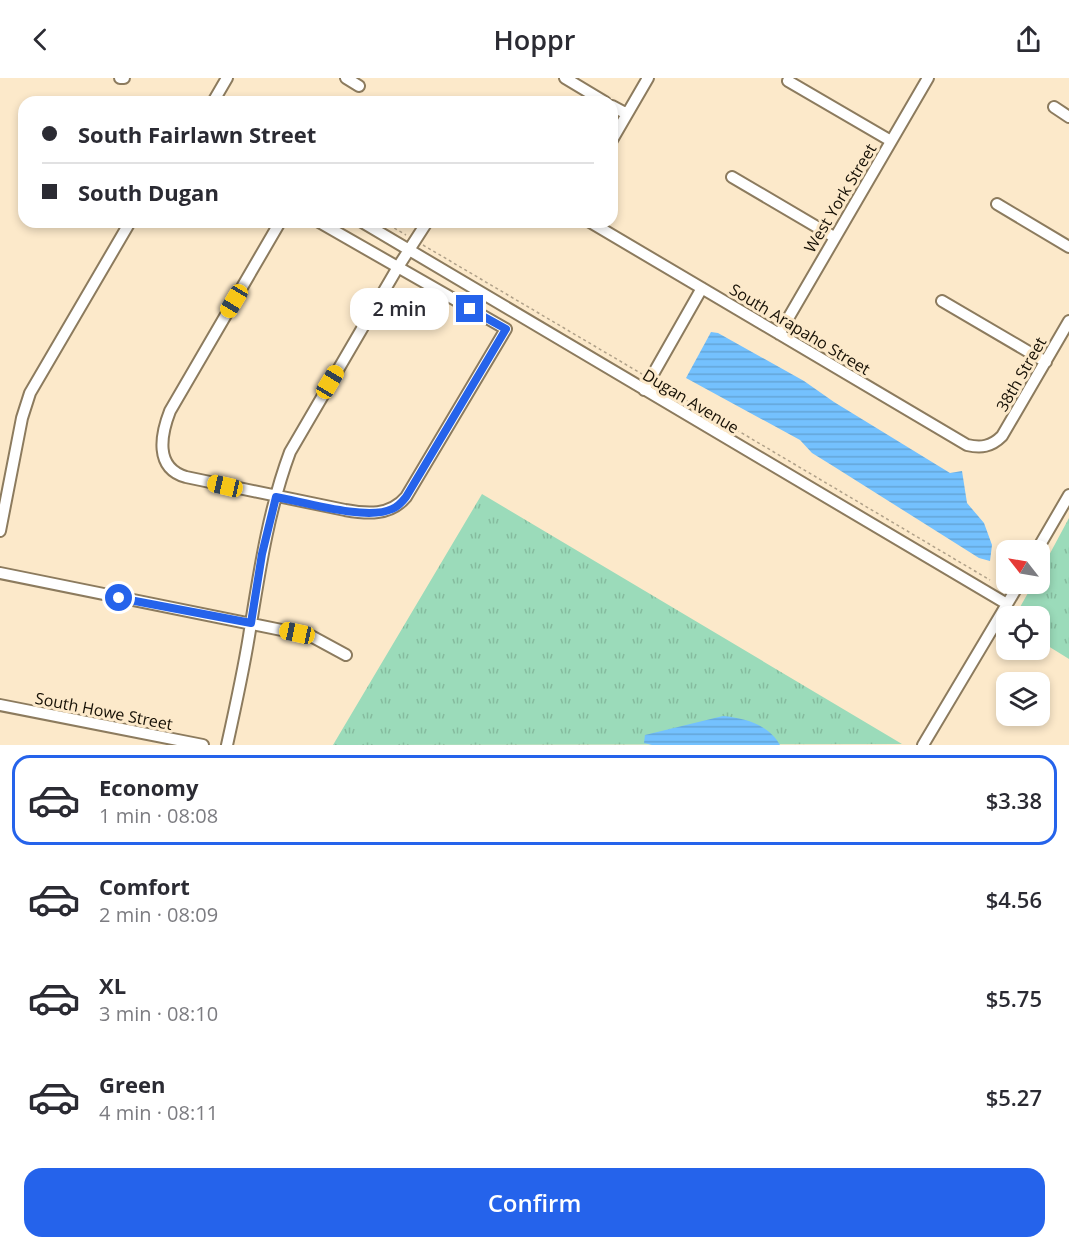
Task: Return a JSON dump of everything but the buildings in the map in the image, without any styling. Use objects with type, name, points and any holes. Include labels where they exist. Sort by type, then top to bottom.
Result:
[{"type":"street","points":[[216,96],[227,78]]},
{"type":"street","points":[[346,78],[359,86]]},
{"type":"street","points":[[565,78],[595,96]]},
{"type":"street","points":[[618,130],[648,78]]},
{"type":"street","name":"West York Street","points":[[779,334],[928,78]]},
{"type":"street","points":[[788,81],[891,141]]},
{"type":"street","points":[[1054,107],[1069,117]]},
{"type":"street","points":[[618,109],[627,114]]},
{"type":"street","points":[[732,177],[834,237]]},
{"type":"street","points":[[998,204],[1069,247]]},
{"type":"street","points":[[0,531],[22,418],[30,393],[126,228]]},
{"type":"street","points":[[276,228],[174,402],[165,425],[162,443],[165,461],[180,476],[365,513],[383,512],[398,506],[406,497],[506,329],[330,228]]},
{"type":"street","name":"Dugan Avenue","points":[[375,228],[413,246],[644,390],[1007,604]]},
{"type":"street","points":[[227,745],[262,554],[282,473],[297,438],[424,228]]},
{"type":"street","name":"South Arapaho Street","points":[[600,228],[967,446],[983,447],[997,441]]},
{"type":"street","points":[[644,390],[702,288]]},
{"type":"street","points":[[942,300],[1046,362]]},
{"type":"street","name":"38th Street","points":[[997,441],[1069,321]]},
{"type":"street","points":[[1043,540],[1069,495]]},
{"type":"street","points":[[0,573],[311,636],[346,655]]},
{"type":"street","points":[[923,745],[1012,594]]},
{"type":"street","name":"South Howe Street","points":[[0,705],[203,745]]},
{"type":"path","points":[[391,228],[413,246],[650,379],[990,580]]},
{"type":"green space","points":[[482,494],[902,744],[333,745]]},
{"type":"green space","points":[[1069,518],[1069,659],[1050,647],[1050,606],[1021,606],[1027,594],[1050,594],[1050,553]]},
{"type":"water","points":[[711,332],[718,333],[804,381],[950,473],[962,471],[967,503],[984,523],[992,545],[990,561],[979,558],[812,453],[800,440],[686,378]]},
{"type":"water","points":[[723,716],[756,724],[770,732],[780,745],[652,745],[644,743],[645,735]]},
{"type":"route","points":[[119,598],[251,623],[262,554],[276,497],[365,513],[383,512],[398,506],[406,497],[506,329],[470,309]]}]
